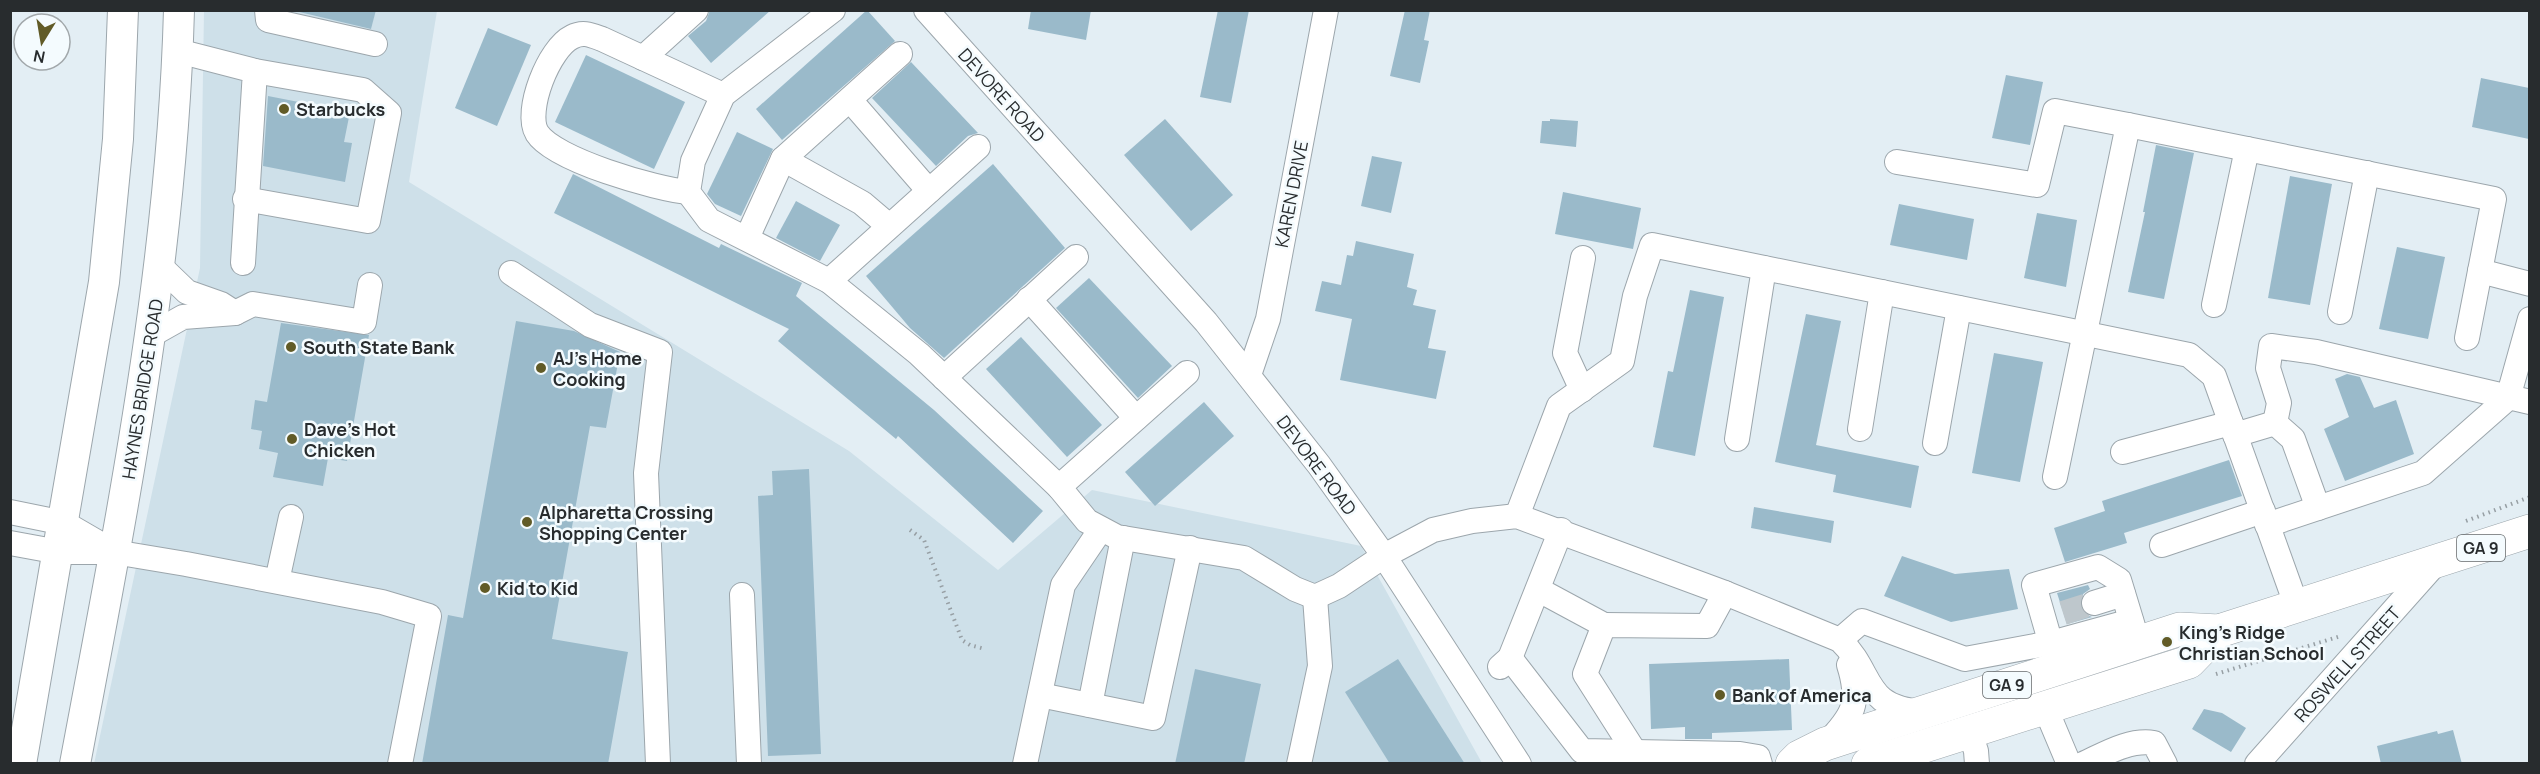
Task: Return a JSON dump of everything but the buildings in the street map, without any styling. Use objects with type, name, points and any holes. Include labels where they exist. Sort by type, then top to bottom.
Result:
[{"type":"highway","name":"GA 9","points":[[1792,764],[1799,757],[1825,744],[1924,712],[2054,656],[2134,632],[2180,629],[2219,632],[2435,564],[2529,531]]},
{"type":"highway","name":"GA 9","points":[[1868,764],[1969,730],[2189,662],[2219,632]]},
{"type":"main road","points":[[21,764],[94,349],[109,237],[118,140],[123,10]]},
{"type":"main road","name":"HAYNES BRIDGE ROAD","points":[[76,762],[114,552],[161,267],[174,143],[179,10]]},
{"type":"street","points":[[267,10],[268,20],[375,44]]},
{"type":"street","points":[[643,58],[696,10]]},
{"type":"street","points":[[833,10],[723,95],[693,161],[688,192],[709,220],[828,281],[944,378],[1059,487],[1087,521],[1123,538],[1244,558],[1295,590],[1315,597],[1339,586],[1384,556],[1433,530],[1472,521],[1517,516],[1561,530],[1805,623],[1840,640],[1853,652],[1874,693],[1890,706],[1924,712]]},
{"type":"street","name":"DEVORE ROAD","points":[[926,10],[1206,322],[1319,465],[1384,556],[1519,764]]},
{"type":"street","name":"KAREN DRIVE","points":[[1248,375],[1268,319],[1326,10]]},
{"type":"street","points":[[688,192],[661,189],[615,176],[546,143],[537,132],[532,117],[533,104],[556,48],[571,37],[584,33],[723,95]]},
{"type":"street","points":[[178,51],[255,71],[363,90],[389,113],[368,221],[245,199]]},
{"type":"street","points":[[747,238],[783,159],[900,54]]},
{"type":"street","points":[[243,263],[245,199],[255,71]]},
{"type":"street","points":[[850,100],[929,191]]},
{"type":"street","points":[[1897,162],[2037,185],[2055,111],[2494,199],[2467,338]]},
{"type":"street","points":[[2055,477],[2128,125]]},
{"type":"street","points":[[828,281],[978,147]]},
{"type":"street","points":[[2214,305],[2247,149]]},
{"type":"street","points":[[783,159],[862,203],[889,226]]},
{"type":"street","points":[[2340,312],[2367,173]]},
{"type":"street","points":[[1517,516],[1559,406],[1622,361],[1635,296],[1652,245],[2189,356],[2214,375],[2297,607]]},
{"type":"street","points":[[944,378],[1076,256]]},
{"type":"street","points":[[1582,390],[1565,353],[1583,258]]},
{"type":"street","points":[[161,267],[187,292],[221,304],[235,313]]},
{"type":"street","points":[[1737,439],[1764,268]]},
{"type":"street","points":[[2480,270],[2529,284]]},
{"type":"street","points":[[511,273],[590,325],[660,352],[646,473],[658,764]]},
{"type":"street","points":[[151,335],[183,317],[235,313],[253,304],[364,322],[370,285]]},
{"type":"street","points":[[1860,429],[1882,292]]},
{"type":"street","points":[[1029,299],[1136,418]]},
{"type":"street","points":[[1935,443],[1959,308]]},
{"type":"street","points":[[2162,544],[2265,518],[2318,508],[2423,473],[2519,400],[2529,320]]},
{"type":"street","points":[[2275,423],[2279,403],[2268,368],[2271,346],[2316,352],[2519,400]]},
{"type":"street","points":[[1059,487],[1187,372]]},
{"type":"street","points":[[2123,452],[2233,429],[2275,423],[2293,438],[2318,508]]},
{"type":"street","points":[[10,512],[64,523],[114,552]]},
{"type":"street","points":[[277,581],[291,517]]},
{"type":"street","points":[[1025,764],[1063,585],[1101,529]]},
{"type":"street","points":[[1561,530],[1539,590],[1505,662],[1582,751],[1636,754],[1740,754],[1758,757],[1760,764]]},
{"type":"street","points":[[1090,705],[1123,538]]},
{"type":"street","points":[[10,543],[59,552],[114,552],[382,602],[429,616],[400,764]]},
{"type":"street","points":[[1040,696],[1154,718],[1190,548]]},
{"type":"street","name":"ROSWELL STREET","points":[[2257,764],[2435,564]]},
{"type":"street","points":[[1840,640],[1862,621],[1965,659],[2054,656],[2053,616],[2034,585],[2098,567],[2120,580],[2134,632]]},
{"type":"street","points":[[1539,590],[1604,625],[1707,626],[1725,593]]},
{"type":"street","points":[[2094,603],[2123,594]]},
{"type":"street","points":[[742,595],[749,764]]},
{"type":"street","points":[[1299,764],[1320,666],[1315,597]]},
{"type":"street","points":[[1604,625],[1585,674],[1636,754]]},
{"type":"street","points":[[1825,744],[1849,720],[1856,695],[1840,640]]},
{"type":"street","points":[[2045,707],[2069,764]]},
{"type":"street","points":[[1969,730],[1977,764]]},
{"type":"street","points":[[2083,764],[2130,744],[2144,741],[2154,743],[2165,764]]},
{"type":"path","points":[[910,530],[924,540],[962,639],[970,645],[985,649]]},
{"type":"path","points":[[2212,675],[2349,633]]},
{"type":"shaded area","points":[[204,10],[437,11],[409,182],[849,451],[998,570],[1092,490],[1361,546],[1482,763],[94,764],[200,268]]},
{"type":"tunnel","points":[[2063,613],[2094,603]]},
{"type":"place","name":"Starbucks","points":[[284,109]]},
{"type":"place","name":"South State Bank","points":[[291,347]]},
{"type":"place","name":"AJ's Home Cooking","points":[[541,368]]},
{"type":"place","name":"Dave's Hot Chicken","points":[[292,439]]},
{"type":"place","name":"Alpharetta Crossing Shopping Center","points":[[527,522]]},
{"type":"place","name":"Kid to Kid","points":[[485,588]]},
{"type":"place","name":"King's Ridge Christian School","points":[[2167,642]]},
{"type":"place","name":"Bank of America","points":[[1720,695]]}]
